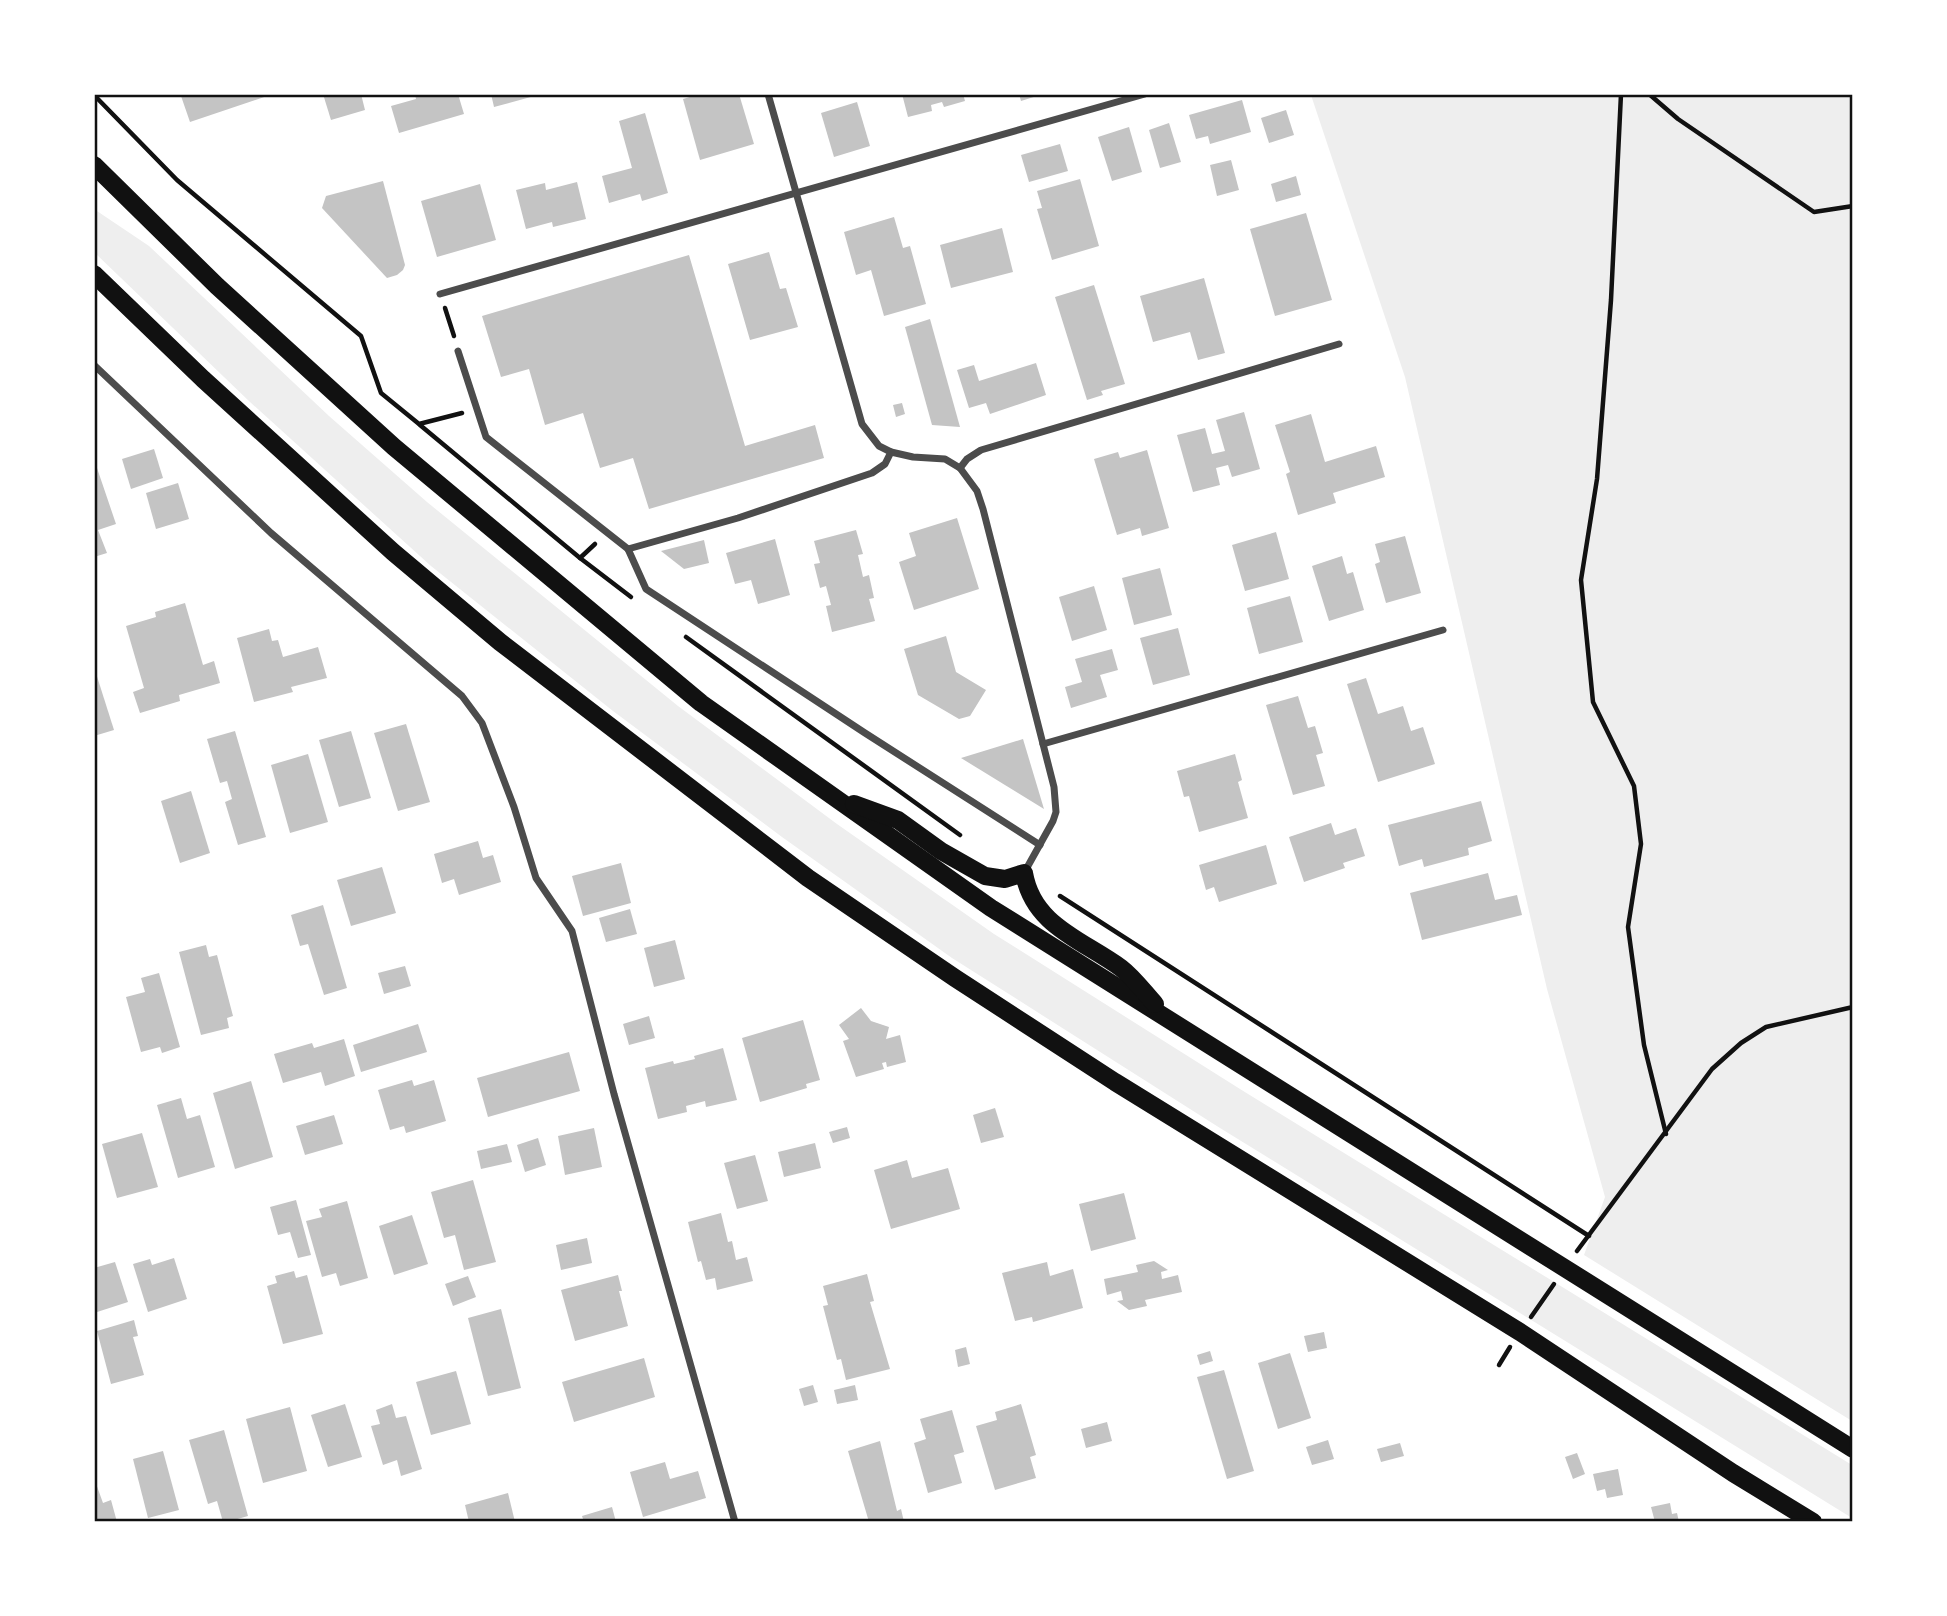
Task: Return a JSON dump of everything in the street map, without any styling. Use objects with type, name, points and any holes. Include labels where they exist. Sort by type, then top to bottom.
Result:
[{"type":"highway","points":[[94,165],[217,286],[394,447],[701,703],[991,908],[1853,1449]]},
{"type":"highway","points":[[94,274],[203,379],[403,560],[500,642],[808,878],[1104,1075],[1520,1332],[1733,1473],[1813,1521]]},
{"type":"highway","points":[[834,797],[898,820],[985,876],[1005,879],[1024,873],[1027,891],[1035,907],[1051,922],[1124,970],[1171,1021]]},
{"type":"street","points":[[768,94],[862,424],[879,446],[891,452],[913,457],[945,459],[960,468],[977,491],[984,509],[1054,787],[1056,812],[1024,873]]},
{"type":"street","points":[[440,294],[1145,94]]},
{"type":"street","points":[[960,468],[967,458],[981,450],[1339,344]]},
{"type":"street","points":[[458,351],[486,437],[628,549],[646,589],[1040,845]]},
{"type":"street","points":[[94,365],[271,533],[462,696],[482,723],[514,807],[536,878],[572,931],[614,1094],[735,1521]]},
{"type":"street","points":[[628,549],[738,518],[872,474],[885,464],[891,452]]},
{"type":"street","points":[[1042,744],[1443,630]]},
{"type":"path","points":[[1621,94],[1611,300],[1597,479],[1581,579],[1593,702],[1634,786],[1641,844],[1628,927],[1644,1045],[1666,1134]]},
{"type":"path","points":[[1649,94],[1678,119],[1814,212],[1851,207]]},
{"type":"path","points":[[94,95],[177,180],[361,336],[382,393],[580,558],[636,600]]},
{"type":"path","points":[[440,294],[458,351]]},
{"type":"path","points":[[419,424],[477,409]]},
{"type":"path","points":[[580,558],[607,533]]},
{"type":"path","points":[[681,634],[964,838]]},
{"type":"path","points":[[1059,896],[1589,1236]]},
{"type":"path","points":[[1499,1365],[1565,1267],[1712,1069],[1766,1027],[1853,1007]]},
{"type":"shaded area","points":[[1311,95],[1852,95],[1852,1421],[1584,1255],[1605,1197],[1547,989],[1405,377]]},
{"type":"shaded area","points":[[94,209],[149,246],[329,416],[427,502],[678,706],[837,824],[994,934],[1240,1089],[1852,1465],[1852,1518],[1220,1128],[952,958],[782,837],[613,711],[431,566],[250,402],[95,253]]},
{"type":"building","points":[[323,94],[361,94],[365,110],[331,120]]},
{"type":"building","points":[[415,94],[458,94],[464,114],[399,133],[391,106],[416,99]]},
{"type":"building","points":[[491,94],[538,94],[538,95],[494,107]]},
{"type":"building","points":[[700,94],[739,94],[754,144],[700,160],[683,99]]},
{"type":"building","points":[[902,94],[963,94],[965,101],[944,107],[942,102],[931,105],[932,111],[908,117]]},
{"type":"building","points":[[1019,94],[1039,94],[1040,95],[1021,101]]},
{"type":"building","points":[[270,95],[190,122],[181,96]]},
{"type":"building","points":[[1242,100],[1251,132],[1210,144],[1208,136],[1196,139],[1189,115]]},
{"type":"building","points":[[857,102],[870,146],[834,157],[821,113]]},
{"type":"building","points":[[1286,110],[1294,135],[1269,143],[1261,118]]},
{"type":"building","points":[[645,113],[668,193],[642,201],[640,194],[609,203],[602,176],[632,168],[619,121]]},
{"type":"building","points":[[1169,123],[1181,162],[1160,168],[1149,130]]},
{"type":"building","points":[[1129,127],[1142,172],[1112,181],[1098,137]]},
{"type":"building","points":[[1060,144],[1068,171],[1029,182],[1021,155]]},
{"type":"building","points":[[1231,160],[1239,190],[1217,196],[1210,165]]},
{"type":"building","points":[[1296,176],[1301,195],[1276,202],[1271,184]]},
{"type":"building","points":[[1080,179],[1099,246],[1052,260],[1037,209],[1042,208],[1037,191]]},
{"type":"building","points":[[383,181],[405,265],[397,275],[387,278],[322,208],[326,196]]},
{"type":"building","points":[[577,182],[586,219],[553,227],[552,222],[526,229],[516,190],[545,183],[546,190]]},
{"type":"building","points":[[480,184],[496,240],[437,257],[421,201]]},
{"type":"building","points":[[1306,213],[1332,300],[1275,316],[1250,229]]},
{"type":"building","points":[[894,217],[903,248],[910,246],[926,304],[884,316],[871,270],[856,275],[844,232]]},
{"type":"building","points":[[1002,228],[1013,272],[951,288],[940,245]]},
{"type":"building","points":[[769,252],[780,289],[786,288],[798,327],[750,340],[728,264]]},
{"type":"building","points":[[689,255],[745,446],[815,425],[824,458],[649,509],[633,458],[600,468],[583,413],[545,425],[529,369],[501,377],[482,316]]},
{"type":"building","points":[[1204,278],[1225,353],[1198,360],[1190,332],[1153,342],[1140,296]]},
{"type":"building","points":[[1094,285],[1125,384],[1101,391],[1103,395],[1087,400],[1055,297]]},
{"type":"building","points":[[930,319],[960,427],[932,425],[905,327]]},
{"type":"building","points":[[1036,363],[1046,395],[990,414],[986,403],[969,408],[957,370],[974,365],[979,381]]},
{"type":"building","points":[[902,403],[905,414],[896,417],[893,405]]},
{"type":"building","points":[[1244,412],[1260,469],[1232,477],[1228,465],[1216,468],[1220,485],[1193,492],[1177,435],[1205,428],[1212,454],[1225,451],[1216,420]]},
{"type":"building","points":[[1311,414],[1325,462],[1376,446],[1385,477],[1333,493],[1336,503],[1298,515],[1286,474],[1290,472],[1275,425]]},
{"type":"building","points":[[154,449],[163,478],[131,489],[122,459]]},
{"type":"building","points":[[1147,450],[1169,528],[1142,536],[1140,528],[1117,535],[1094,459],[1118,452],[1120,458]]},
{"type":"building","points":[[97,468],[116,524],[98,530],[107,553],[94,557],[94,469]]},
{"type":"building","points":[[178,483],[189,519],[156,529],[146,493]]},
{"type":"building","points":[[957,518],[979,589],[914,610],[899,562],[916,556],[909,533]]},
{"type":"building","points":[[856,530],[863,554],[858,555],[863,577],[869,575],[874,598],[869,599],[875,621],[832,632],[826,606],[831,605],[826,586],[820,588],[814,564],[820,563],[814,541]]},
{"type":"building","points":[[1276,532],[1289,579],[1245,591],[1232,545]]},
{"type":"building","points":[[1405,536],[1421,593],[1386,603],[1375,564],[1380,562],[1375,544]]},
{"type":"building","points":[[775,539],[790,595],[758,604],[751,580],[735,584],[726,553]]},
{"type":"building","points":[[704,540],[709,563],[684,569],[661,551]]},
{"type":"building","points":[[1342,556],[1347,574],[1353,572],[1364,610],[1329,621],[1312,566]]},
{"type":"building","points":[[1160,568],[1172,615],[1134,625],[1122,578]]},
{"type":"building","points":[[1094,586],[1107,630],[1072,641],[1059,597]]},
{"type":"building","points":[[1290,596],[1303,642],[1259,654],[1247,608]]},
{"type":"building","points":[[185,603],[203,665],[214,661],[220,683],[179,695],[180,701],[140,713],[133,692],[144,688],[126,626],[156,617],[155,612]]},
{"type":"building","points":[[1178,628],[1190,675],[1153,685],[1140,638]]},
{"type":"building","points":[[269,629],[272,641],[278,640],[283,657],[318,647],[327,678],[291,687],[293,692],[254,702],[237,638]]},
{"type":"building","points":[[946,636],[956,672],[986,690],[970,716],[959,719],[918,695],[904,649]]},
{"type":"building","points":[[1112,649],[1118,670],[1100,675],[1107,697],[1071,708],[1065,687],[1082,682],[1075,659]]},
{"type":"building","points":[[94,667],[114,730],[94,736]]},
{"type":"building","points":[[1366,678],[1378,714],[1403,706],[1411,731],[1423,727],[1435,764],[1378,782],[1347,684]]},
{"type":"building","points":[[1298,696],[1308,728],[1315,726],[1323,753],[1316,755],[1325,786],[1293,795],[1266,705]]},
{"type":"building","points":[[406,724],[430,802],[398,811],[374,733]]},
{"type":"building","points":[[235,731],[266,837],[238,845],[225,802],[232,799],[227,781],[220,783],[207,739]]},
{"type":"building","points":[[351,731],[371,798],[339,807],[319,740]]},
{"type":"building","points":[[1023,739],[1044,809],[961,758]]},
{"type":"building","points":[[308,754],[328,822],[290,833],[271,765]]},
{"type":"building","points":[[1235,754],[1242,780],[1238,782],[1248,818],[1199,832],[1189,796],[1184,797],[1177,771]]},
{"type":"building","points":[[191,791],[210,853],[180,863],[161,801]]},
{"type":"building","points":[[1481,801],[1492,841],[1468,848],[1469,855],[1424,867],[1422,859],[1399,866],[1388,825]]},
{"type":"building","points":[[1331,823],[1335,835],[1356,828],[1365,856],[1343,863],[1345,868],[1304,882],[1289,837]]},
{"type":"building","points":[[478,841],[483,858],[493,855],[501,882],[459,895],[454,879],[442,883],[434,854]]},
{"type":"building","points":[[1266,845],[1277,884],[1219,902],[1214,887],[1206,890],[1199,865]]},
{"type":"building","points":[[621,863],[631,903],[583,916],[572,876]]},
{"type":"building","points":[[382,867],[396,913],[351,926],[337,880]]},
{"type":"building","points":[[1488,873],[1495,900],[1517,895],[1522,915],[1422,940],[1410,893]]},
{"type":"building","points":[[323,905],[347,988],[324,995],[308,944],[300,946],[291,915]]},
{"type":"building","points":[[630,909],[637,934],[606,942],[599,918]]},
{"type":"building","points":[[675,940],[685,979],[654,987],[644,948]]},
{"type":"building","points":[[206,945],[209,957],[217,955],[233,1016],[227,1018],[229,1028],[201,1035],[179,952]]},
{"type":"building","points":[[405,966],[411,986],[384,994],[378,973]]},
{"type":"building","points":[[159,973],[180,1047],[162,1053],[160,1047],[141,1052],[126,997],[145,992],[141,978]]},
{"type":"building","points":[[861,1008],[871,1021],[889,1027],[886,1039],[900,1035],[906,1062],[887,1067],[886,1062],[882,1063],[884,1069],[856,1077],[843,1041],[849,1039],[839,1025]]},
{"type":"building","points":[[649,1016],[655,1038],[629,1045],[623,1024]]},
{"type":"building","points":[[803,1020],[820,1080],[806,1084],[807,1088],[760,1102],[742,1038]]},
{"type":"building","points":[[418,1024],[427,1052],[361,1072],[353,1045]]},
{"type":"building","points":[[344,1039],[355,1076],[325,1086],[321,1072],[283,1083],[274,1054],[312,1043],[314,1048]]},
{"type":"building","points":[[723,1048],[737,1100],[706,1107],[705,1101],[686,1106],[687,1112],[658,1119],[645,1068],[695,1059],[694,1056]]},
{"type":"building","points":[[569,1052],[580,1091],[488,1117],[477,1078]]},
{"type":"building","points":[[412,1080],[414,1086],[434,1080],[446,1121],[406,1133],[404,1126],[390,1130],[378,1090]]},
{"type":"building","points":[[251,1081],[273,1157],[235,1169],[213,1093]]},
{"type":"building","points":[[181,1098],[187,1119],[200,1115],[215,1167],[178,1178],[157,1105]]},
{"type":"building","points":[[995,1108],[1004,1137],[981,1143],[973,1115]]},
{"type":"building","points":[[334,1115],[343,1144],[305,1155],[296,1126]]},
{"type":"building","points":[[847,1127],[850,1138],[833,1143],[829,1132]]},
{"type":"building","points":[[594,1128],[602,1167],[565,1175],[558,1136]]},
{"type":"building","points":[[142,1133],[158,1187],[117,1198],[102,1144]]},
{"type":"building","points":[[538,1138],[546,1165],[525,1172],[517,1145]]},
{"type":"building","points":[[815,1143],[821,1168],[784,1177],[778,1152]]},
{"type":"building","points":[[507,1144],[512,1162],[481,1169],[477,1151]]},
{"type":"building","points":[[755,1155],[768,1201],[737,1209],[724,1163]]},
{"type":"building","points":[[907,1160],[912,1178],[948,1168],[960,1209],[891,1229],[874,1170]]},
{"type":"building","points":[[473,1180],[496,1262],[464,1270],[455,1235],[444,1238],[431,1192]]},
{"type":"building","points":[[1124,1193],[1136,1239],[1091,1251],[1079,1204]]},
{"type":"building","points":[[296,1200],[311,1255],[298,1258],[290,1232],[278,1235],[270,1207]]},
{"type":"building","points":[[347,1201],[368,1278],[340,1286],[336,1273],[322,1277],[306,1221],[322,1217],[319,1209]]},
{"type":"building","points":[[721,1213],[728,1242],[732,1241],[736,1260],[747,1257],[753,1281],[717,1290],[715,1278],[706,1280],[701,1261],[698,1262],[688,1222]]},
{"type":"building","points":[[412,1215],[428,1264],[394,1275],[379,1226]]},
{"type":"building","points":[[587,1238],[592,1263],[561,1270],[556,1245]]},
{"type":"building","points":[[174,1258],[187,1299],[148,1312],[133,1264],[150,1259],[152,1265]]},
{"type":"building","points":[[1154,1261],[1168,1270],[1161,1272],[1162,1279],[1178,1275],[1182,1292],[1145,1300],[1147,1306],[1129,1310],[1117,1301],[1123,1300],[1121,1291],[1107,1295],[1104,1279],[1138,1272],[1136,1265]]},
{"type":"building","points":[[115,1262],[128,1302],[94,1313],[94,1268]]},
{"type":"building","points":[[1047,1262],[1050,1276],[1073,1269],[1083,1308],[1033,1322],[1032,1317],[1015,1321],[1002,1273]]},
{"type":"building","points":[[294,1271],[296,1278],[307,1275],[323,1334],[283,1344],[267,1286],[277,1283],[275,1276]]},
{"type":"building","points":[[867,1274],[874,1301],[870,1302],[890,1369],[846,1380],[841,1359],[837,1360],[823,1306],[828,1305],[823,1286]]},
{"type":"building","points":[[618,1275],[628,1326],[575,1341],[561,1290]]},
{"type":"building","points":[[468,1276],[476,1297],[453,1306],[445,1284]]},
{"type":"building","points":[[501,1309],[521,1388],[488,1396],[468,1318]]},
{"type":"building","points":[[134,1320],[138,1336],[133,1337],[144,1375],[111,1384],[97,1331]]},
{"type":"building","points":[[1324,1332],[1327,1348],[1308,1352],[1304,1336]]},
{"type":"building","points":[[966,1347],[970,1364],[958,1367],[955,1350]]},
{"type":"building","points":[[1210,1351],[1213,1361],[1200,1365],[1197,1355]]},
{"type":"building","points":[[1290,1353],[1311,1418],[1278,1429],[1258,1363]]},
{"type":"building","points":[[644,1358],[655,1397],[574,1422],[562,1382]]},
{"type":"building","points":[[1224,1370],[1254,1471],[1227,1479],[1197,1377]]},
{"type":"building","points":[[456,1371],[471,1424],[431,1435],[416,1382]]},
{"type":"building","points":[[813,1385],[818,1402],[804,1406],[799,1389]]},
{"type":"building","points":[[855,1385],[858,1400],[837,1404],[834,1390]]},
{"type":"building","points":[[345,1404],[362,1457],[328,1467],[311,1415]]},
{"type":"building","points":[[392,1404],[396,1418],[406,1416],[422,1469],[401,1476],[397,1460],[383,1465],[371,1426],[380,1424],[376,1410]]},
{"type":"building","points":[[1021,1404],[1036,1455],[1030,1457],[1036,1478],[995,1490],[976,1426],[997,1420],[995,1412]]},
{"type":"building","points":[[290,1407],[307,1471],[263,1483],[246,1419]]},
{"type":"building","points":[[952,1410],[964,1452],[954,1455],[962,1483],[928,1493],[914,1443],[926,1439],[920,1419]]},
{"type":"building","points":[[1107,1422],[1112,1441],[1086,1448],[1081,1429]]},
{"type":"building","points":[[224,1430],[248,1516],[227,1522],[223,1522],[217,1501],[208,1504],[189,1440]]},
{"type":"building","points":[[1328,1440],[1334,1459],[1312,1465],[1306,1447]]},
{"type":"building","points":[[880,1441],[897,1511],[901,1509],[904,1522],[869,1522],[848,1451]]},
{"type":"building","points":[[1400,1443],[1404,1456],[1381,1462],[1377,1449]]},
{"type":"building","points":[[163,1451],[179,1510],[148,1518],[133,1459]]},
{"type":"building","points":[[1577,1453],[1585,1474],[1573,1479],[1565,1457]]},
{"type":"building","points":[[665,1462],[670,1479],[698,1471],[706,1498],[643,1517],[630,1472]]},
{"type":"building","points":[[1618,1469],[1623,1495],[1607,1498],[1605,1489],[1597,1491],[1593,1474]]},
{"type":"building","points":[[94,1478],[103,1503],[111,1500],[117,1522],[94,1522]]},
{"type":"building","points":[[508,1493],[515,1522],[469,1522],[465,1505]]},
{"type":"building","points":[[1670,1503],[1672,1514],[1677,1513],[1679,1522],[1655,1522],[1651,1507]]},
{"type":"building","points":[[612,1507],[616,1522],[584,1522],[582,1516]]}]
